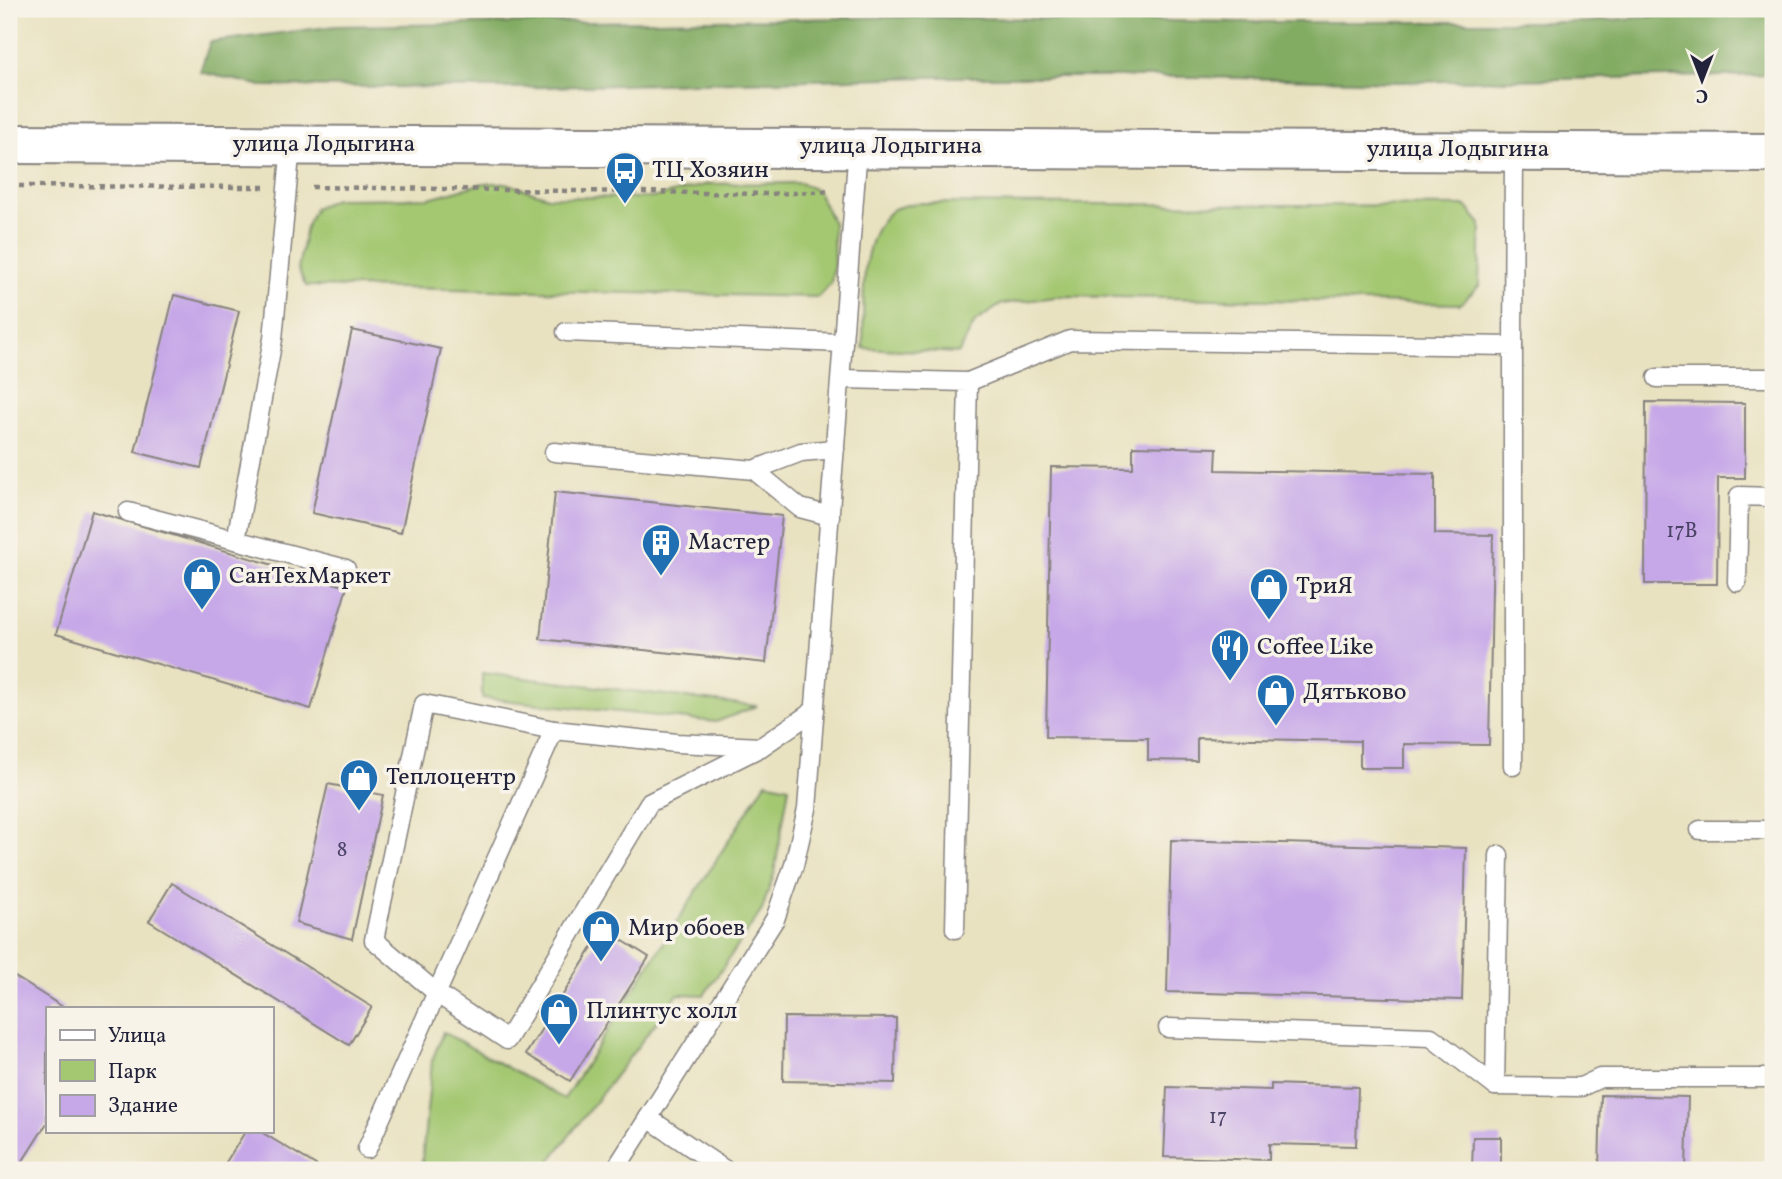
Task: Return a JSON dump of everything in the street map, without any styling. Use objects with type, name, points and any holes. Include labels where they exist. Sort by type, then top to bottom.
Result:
[{"type":"main road","name":"улица Лодыгина","points":[[9,144],[1773,153]]},
{"type":"lane","points":[[236,540],[274,339],[291,145]]},
{"type":"lane","points":[[615,1170],[775,919],[794,865],[807,809],[858,147]]},
{"type":"lane","points":[[1513,766],[1514,151]]},
{"type":"lane","points":[[566,332],[843,343]]},
{"type":"lane","points":[[841,379],[968,382],[1070,340],[1513,346]]},
{"type":"lane","points":[[1657,378],[1773,378]]},
{"type":"lane","points":[[955,929],[968,382]]},
{"type":"lane","points":[[554,452],[754,470],[801,452],[835,449]]},
{"type":"lane","points":[[754,470],[800,508],[830,516]]},
{"type":"lane","points":[[1737,582],[1739,496],[1773,497]]},
{"type":"lane","points":[[128,512],[346,569]]},
{"type":"lane","points":[[761,747],[677,743],[554,730],[424,704],[374,940],[439,995],[507,1041],[649,803],[761,747],[815,710]]},
{"type":"lane","points":[[367,1149],[439,995],[554,730]]},
{"type":"lane","points":[[1700,830],[1773,830]]},
{"type":"lane","points":[[1495,1086],[1499,855]]},
{"type":"lane","points":[[1168,1028],[1431,1037],[1495,1086],[1581,1087],[1600,1078],[1773,1078]]},
{"type":"lane","points":[[648,1118],[725,1170]]},
{"type":"green space","points":[[1773,10],[1773,75],[1398,82],[1198,77],[929,77],[507,88],[262,86],[200,72],[210,42],[336,26],[915,17],[1239,22],[1586,22],[1719,11]]},
{"type":"green space","points":[[484,183],[506,183],[548,197],[652,198],[709,184],[800,183],[817,190],[833,223],[834,264],[831,283],[818,297],[306,286],[298,269],[306,227],[315,208],[335,199],[429,198]]},
{"type":"green space","points":[[917,203],[1466,206],[1481,224],[1479,286],[1460,304],[1063,296],[1002,304],[975,322],[959,353],[863,348],[865,275],[872,239],[891,211]]},
{"type":"green space","points":[[482,673],[757,706],[716,722],[482,698]]},
{"type":"green space","points":[[766,782],[789,787],[774,874],[762,910],[704,995],[678,994],[543,1170],[421,1170],[432,1061],[443,1032],[564,1099]]},
{"type":"building","points":[[174,295],[239,311],[201,468],[135,452]]},
{"type":"building","points":[[352,330],[441,349],[401,533],[312,513]]},
{"type":"building","points":[[1646,402],[1745,403],[1745,478],[1718,478],[1717,584],[1645,584]]},
{"type":"building","points":[[1133,446],[1217,448],[1216,470],[1435,474],[1435,534],[1493,535],[1489,745],[1404,744],[1404,768],[1360,768],[1360,741],[1197,738],[1197,761],[1148,760],[1148,738],[1046,737],[1051,467],[1133,468]]},
{"type":"building","name":"Мастер","points":[[555,492],[782,516],[766,663],[540,639]]},
{"type":"building","name":"СанТехМаркет","points":[[92,511],[347,587],[311,709],[56,634]]},
{"type":"building","points":[[328,784],[383,795],[352,939],[296,923]]},
{"type":"building","points":[[1171,840],[1466,848],[1462,1000],[1167,992]]},
{"type":"building","points":[[172,883],[372,1007],[349,1045],[149,921]]},
{"type":"building","points":[[604,929],[649,957],[570,1081],[526,1054]]},
{"type":"building","points":[[9,973],[63,1007],[46,1007],[46,1125],[17,1170],[9,1170]]},
{"type":"building","points":[[784,1017],[896,1018],[895,1083],[783,1081]]},
{"type":"building","points":[[1271,1084],[1358,1087],[1356,1146],[1269,1144],[1269,1160],[1164,1157],[1167,1087],[1271,1090]]},
{"type":"building","points":[[1601,1095],[1688,1097],[1686,1170],[1599,1170]]},
{"type":"building","points":[[244,1134],[264,1134],[324,1170],[221,1170]]},
{"type":"building","points":[[1473,1137],[1501,1137],[1501,1170],[1472,1170]]},
{"type":"place","name":"ТЦ Хозяин","points":[[625,205]]},
{"type":"place","name":"Мастер","points":[[661,577]]},
{"type":"place","name":"СанТехМаркет","points":[[202,611]]},
{"type":"place","name":"ТриЯ","points":[[1269,621]]},
{"type":"place","name":"Coffee Like","points":[[1230,682]]},
{"type":"place","name":"Дятьково","points":[[1276,727]]},
{"type":"place","name":"Теплоцентр","points":[[359,812]]},
{"type":"place","name":"Мир обоев","points":[[601,963]]},
{"type":"place","name":"Плинтус холл","points":[[559,1046]]}]
